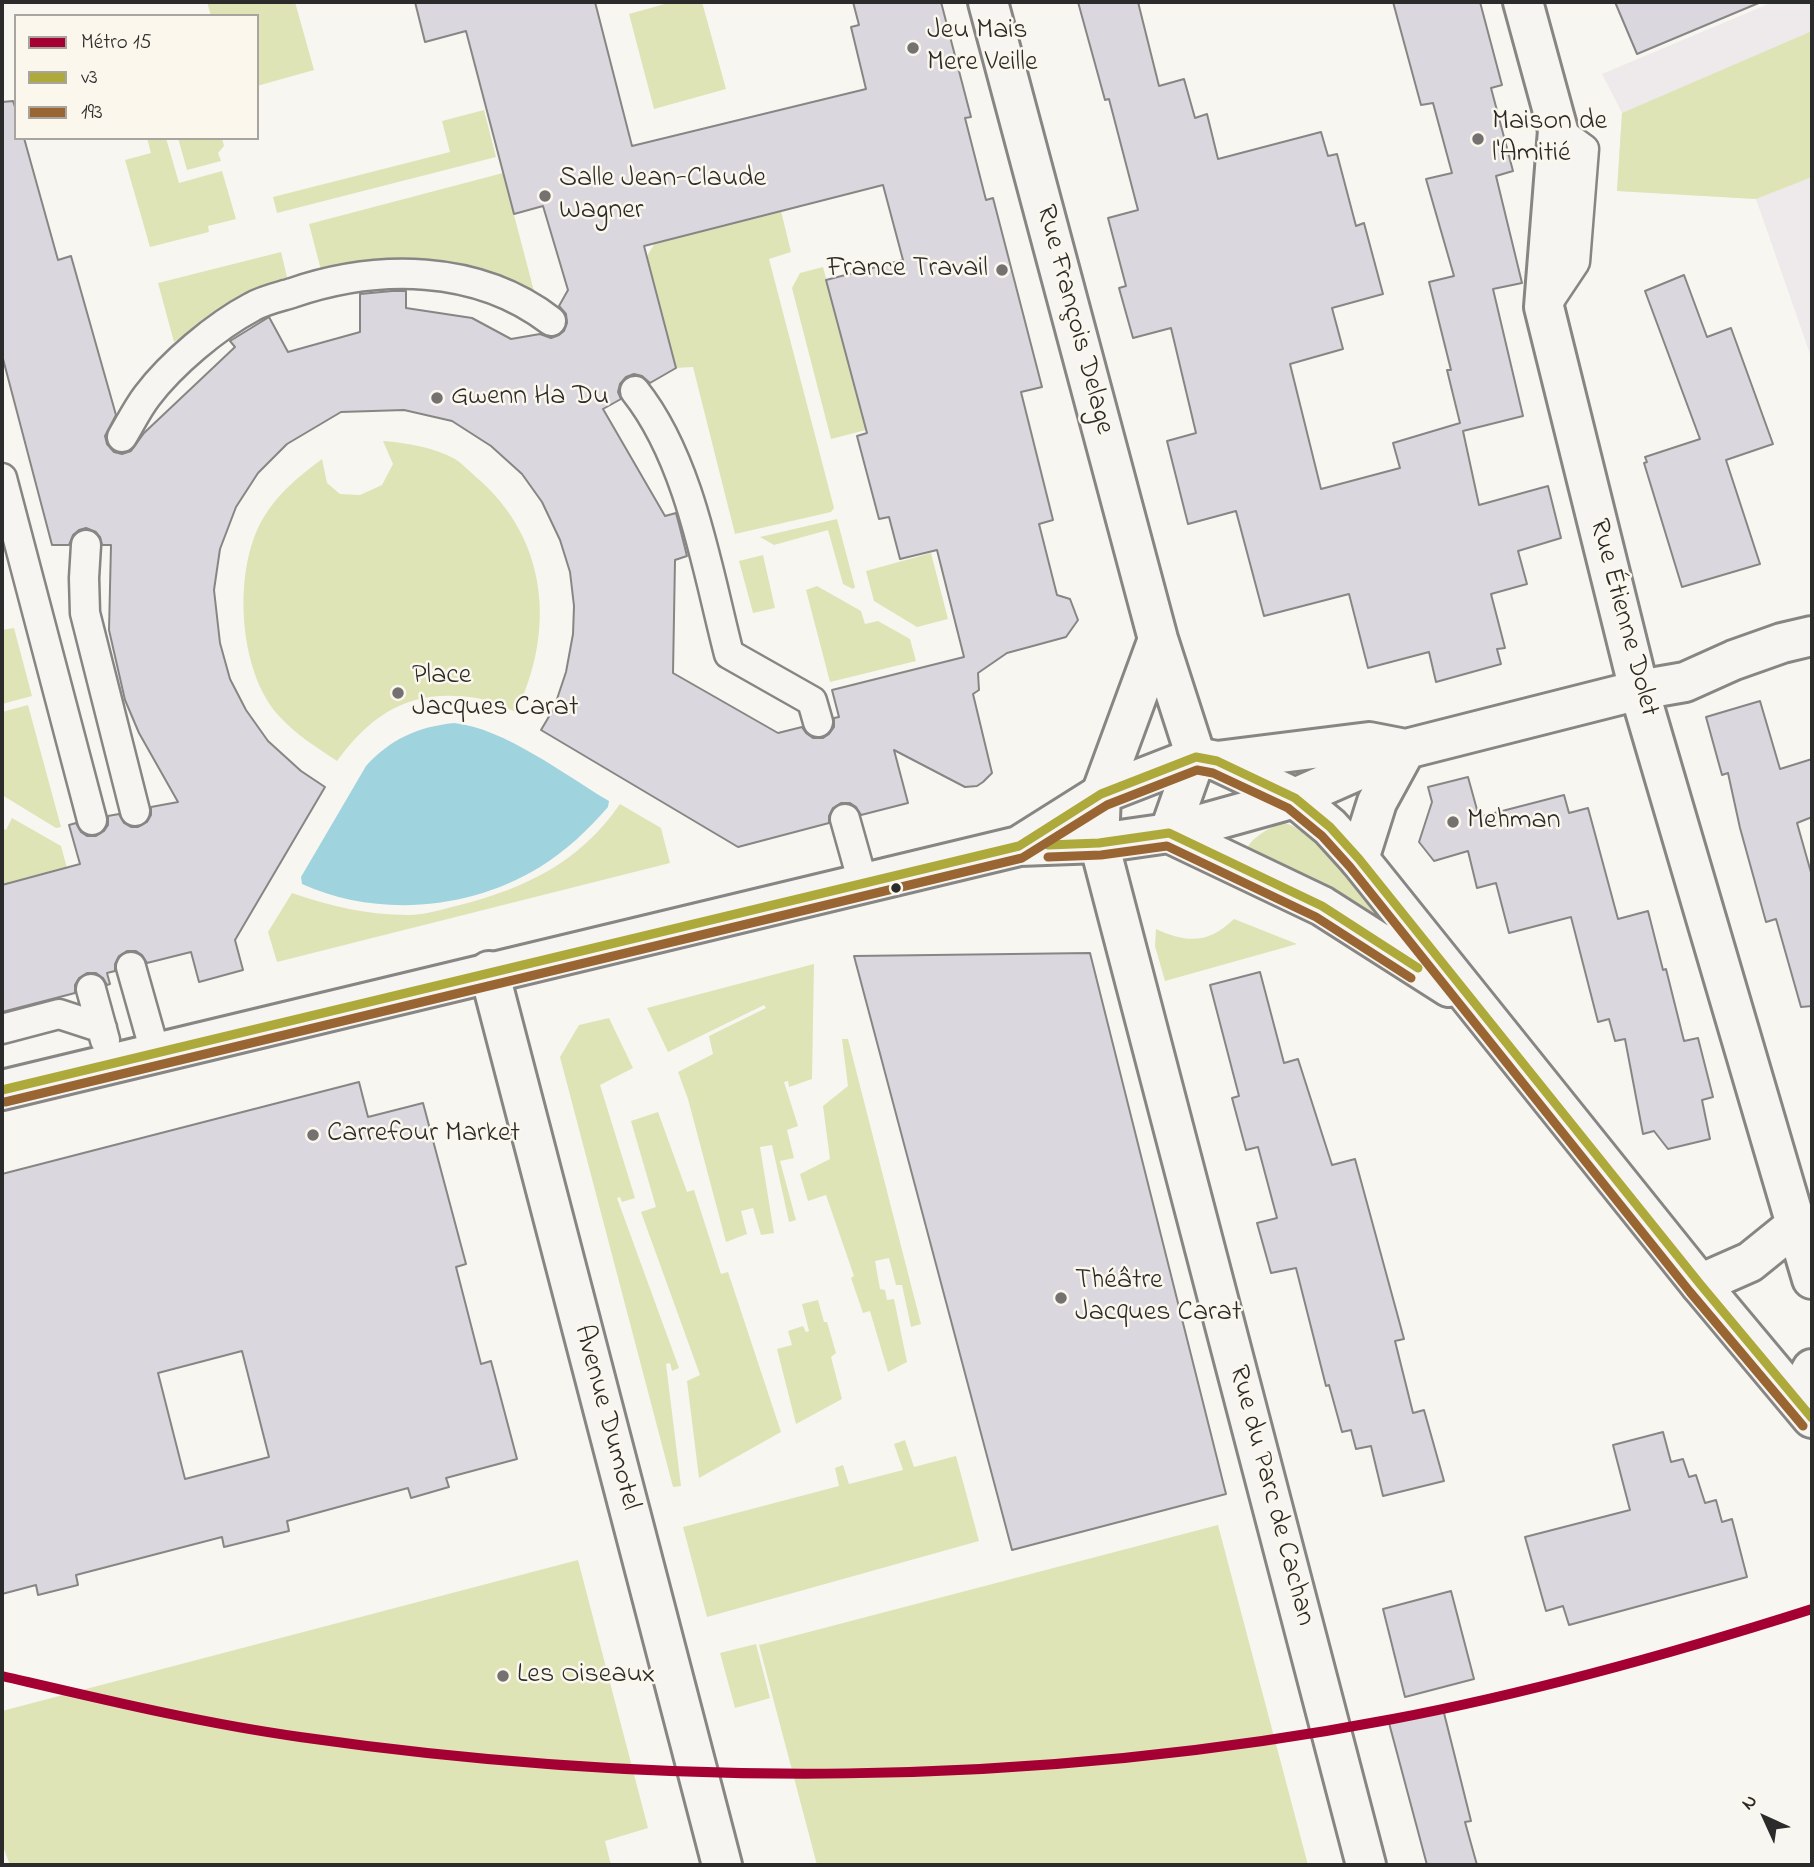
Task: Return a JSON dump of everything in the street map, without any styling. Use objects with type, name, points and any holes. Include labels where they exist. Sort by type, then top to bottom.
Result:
[{"type":"street","name":"Rue François Delage","points":[[988,2],[1158,639],[1206,759]]},
{"type":"street","name":"Rue Étienne Dolet","points":[[1523,2],[1558,130],[1544,307],[1639,691],[1812,1279]]},
{"type":"street","points":[[2,1090],[106,1046],[155,1052],[1019,846],[1099,843],[1169,833],[1295,798],[1406,749],[1685,682],[1746,656],[1812,636]]},
{"type":"street","points":[[1099,843],[1101,794],[1158,639]]},
{"type":"street","points":[[1019,846],[1101,794],[1206,759],[1369,742],[1406,749]]},
{"type":"street","points":[[1359,859],[1377,802],[1406,749]]},
{"type":"street","points":[[1206,759],[1295,798],[1330,827],[1359,859],[1700,1284],[1807,1395]]},
{"type":"street","points":[[1169,833],[1206,759]]},
{"type":"street","points":[[1169,833],[1322,906],[1478,1006]]},
{"type":"street","name":"Rue du Parc de Cachan","points":[[1099,843],[1366,1865]]},
{"type":"street","name":"Avenue Dumotel","points":[[489,971],[722,1865]]},
{"type":"street","points":[[1700,1284],[1750,1262],[1797,1224]]},
{"type":"lane","points":[[122,437],[147,396],[196,345],[253,306],[312,286],[352,277],[392,273],[449,276],[498,289],[551,321]]},
{"type":"lane","points":[[635,391],[650,410],[667,443],[689,503],[729,654],[812,701],[818,722]]},
{"type":"lane","points":[[2,478],[62,745],[92,820]]},
{"type":"lane","points":[[86,545],[83,578],[85,612],[135,811]]},
{"type":"lane","points":[[845,819],[863,883]]},
{"type":"lane","points":[[131,967],[155,1052]]},
{"type":"lane","points":[[91,989],[106,1046]]},
{"type":"lane","points":[[2,1029],[59,1014],[106,1046]]},
{"type":"shaded area","points":[[1773,2],[1812,2],[1812,360],[1756,199],[1617,191],[1622,113],[1602,74]]},
{"type":"green space","points":[[207,2],[295,2],[314,70],[259,85],[259,14],[210,14]]},
{"type":"green space","points":[[672,2],[702,2],[726,89],[654,109],[629,14]]},
{"type":"green space","points":[[1812,31],[1812,177],[1756,199],[1617,191],[1622,113]]},
{"type":"green space","points":[[484,110],[496,157],[277,213],[273,197],[450,152],[442,121]]},
{"type":"green space","points":[[148,140],[167,140],[179,183],[222,171],[236,219],[208,226],[209,232],[150,247],[125,160],[151,153]]},
{"type":"green space","points":[[179,140],[222,140],[224,146],[218,153],[221,161],[187,170]]},
{"type":"green space","points":[[503,173],[535,295],[484,273],[431,264],[321,270],[309,224]]},
{"type":"green space","points":[[781,211],[791,252],[769,259],[834,508],[831,512],[735,534],[693,367],[676,368],[647,256],[655,243]]},
{"type":"green space","points":[[281,252],[287,277],[256,289],[174,342],[158,283]]},
{"type":"green space","points":[[823,267],[866,430],[831,439],[792,288],[800,273]]},
{"type":"green space","points":[[383,441],[420,446],[455,459],[500,501],[518,528],[531,557],[538,587],[540,618],[537,649],[529,681],[516,712],[476,698],[432,697],[413,701],[380,717],[365,729],[337,761],[291,728],[265,696],[248,647],[244,620],[247,566],[253,541],[274,502],[322,459],[327,483],[340,494],[360,495],[382,485],[393,464]]},
{"type":"green space","points":[[837,519],[855,587],[853,589],[843,584],[828,530],[774,545],[760,537]]},
{"type":"green space","points":[[931,553],[948,619],[917,627],[874,601],[866,571]]},
{"type":"green space","points":[[763,555],[775,608],[753,613],[739,561]]},
{"type":"green space","points":[[817,586],[861,611],[865,624],[878,621],[910,639],[916,661],[830,682],[806,590]]},
{"type":"green space","points":[[14,628],[32,696],[2,704],[2,630]]},
{"type":"green space","points":[[28,705],[61,827],[56,828],[2,795],[2,712]]},
{"type":"green space","points":[[620,804],[661,828],[670,863],[277,962],[268,932],[292,893],[349,909],[393,915],[421,914],[460,905],[507,890],[550,870],[587,842]]},
{"type":"green space","points":[[12,818],[61,846],[67,868],[2,885],[2,828],[6,830]]},
{"type":"green space","points":[[1285,823],[1314,840],[1331,855],[1408,935],[1246,851],[1262,833]]},
{"type":"green space","points":[[1234,919],[1297,944],[1165,981],[1155,946],[1156,929],[1178,937],[1197,939],[1215,933]]},
{"type":"green space","points":[[814,964],[812,1079],[789,1087],[788,1081],[784,1082],[798,1126],[787,1130],[794,1158],[780,1161],[796,1220],[789,1222],[772,1145],[760,1147],[774,1233],[761,1235],[753,1208],[741,1211],[747,1234],[726,1242],[688,1099],[678,1072],[713,1054],[709,1036],[766,1008],[764,1005],[668,1052],[647,1008]]},
{"type":"green space","points":[[609,1018],[633,1068],[600,1085],[635,1198],[622,1202],[620,1197],[617,1198],[679,1368],[672,1371],[670,1363],[666,1364],[681,1486],[673,1487],[560,1057],[579,1025]]},
{"type":"green space","points":[[842,1039],[848,1039],[921,1324],[911,1327],[902,1285],[896,1285],[889,1258],[875,1261],[880,1289],[885,1290],[887,1300],[894,1299],[907,1362],[888,1372],[870,1311],[863,1313],[851,1278],[854,1276],[826,1195],[808,1201],[800,1174],[830,1159],[823,1106],[848,1086]]},
{"type":"green space","points":[[658,1112],[687,1192],[694,1190],[721,1274],[728,1272],[781,1432],[699,1478],[687,1381],[700,1375],[641,1212],[656,1207],[631,1121]]},
{"type":"green space","points":[[818,1300],[836,1353],[831,1357],[842,1399],[796,1424],[777,1349],[792,1345],[788,1331],[803,1326],[806,1332],[809,1331],[802,1304]]},
{"type":"green space","points":[[905,1440],[914,1467],[956,1456],[979,1541],[707,1617],[683,1527],[839,1486],[835,1468],[843,1465],[849,1484],[903,1470],[894,1444]]},
{"type":"green space","points":[[1218,1525],[1308,1865],[817,1865],[759,1645]]},
{"type":"green space","points":[[578,1560],[648,1828],[605,1841],[611,1865],[10,1865],[2,1844],[2,1711]]},
{"type":"green space","points":[[756,1644],[770,1698],[735,1708],[720,1653]]},
{"type":"water","points":[[454,723],[473,727],[513,743],[609,801],[608,807],[559,854],[540,867],[484,893],[454,900],[392,905],[331,895],[302,884],[301,877],[366,766],[385,748],[416,731]]},
{"type":"building","points":[[415,2],[595,2],[632,146],[866,89],[851,27],[859,25],[853,2],[941,2],[971,117],[965,118],[986,200],[993,198],[1042,387],[1021,392],[1053,520],[1039,524],[1057,595],[1070,599],[1078,620],[1066,637],[1007,653],[978,673],[979,690],[973,694],[992,773],[983,782],[977,786],[965,787],[894,750],[908,803],[861,815],[850,803],[841,803],[833,808],[829,823],[738,847],[541,730],[554,708],[566,672],[573,634],[574,606],[570,572],[560,540],[542,502],[522,474],[491,446],[452,421],[404,410],[341,412],[287,444],[258,473],[236,507],[220,549],[214,590],[220,643],[230,679],[246,710],[268,741],[301,771],[325,787],[235,940],[243,970],[199,982],[191,952],[147,963],[136,951],[127,951],[119,956],[115,971],[107,973],[110,984],[107,985],[96,973],[87,973],[79,978],[75,993],[2,1012],[2,885],[80,864],[69,825],[76,823],[87,836],[96,836],[108,825],[108,816],[119,814],[124,823],[138,827],[147,822],[151,807],[178,802],[139,733],[125,700],[109,630],[111,545],[102,545],[96,532],[86,528],[73,535],[69,545],[52,545],[2,355],[2,102],[13,101],[14,140],[25,140],[58,260],[71,256],[116,415],[105,436],[107,444],[114,452],[122,454],[131,451],[144,433],[235,347],[230,341],[269,317],[288,352],[360,332],[360,294],[392,291],[406,291],[406,308],[472,318],[511,339],[540,334],[551,338],[564,331],[566,314],[559,306],[568,290],[543,206],[514,214],[466,31],[425,42]],"holes":[[[883,185],[903,260],[826,280],[867,433],[857,436],[879,519],[889,517],[900,559],[937,550],[964,657],[832,690],[839,717],[834,718],[834,727],[829,734],[823,738],[813,738],[802,727],[778,733],[673,673],[675,560],[687,556],[680,528],[676,513],[665,516],[603,409],[621,399],[618,392],[626,377],[634,374],[642,376],[650,383],[676,368],[644,246]]]},
{"type":"building","points":[[1078,2],[1138,2],[1159,86],[1184,79],[1195,118],[1207,114],[1218,159],[1321,132],[1328,156],[1337,154],[1356,226],[1364,223],[1383,294],[1332,308],[1343,349],[1290,364],[1321,489],[1400,468],[1393,443],[1460,423],[1447,370],[1451,370],[1429,282],[1454,276],[1426,179],[1452,173],[1433,103],[1421,105],[1393,2],[1480,2],[1502,85],[1491,88],[1513,171],[1496,176],[1522,283],[1493,289],[1523,416],[1463,431],[1479,505],[1548,486],[1561,538],[1518,551],[1527,584],[1491,594],[1505,648],[1497,649],[1501,664],[1436,682],[1429,652],[1368,668],[1349,594],[1264,616],[1236,511],[1188,524],[1167,441],[1196,433],[1171,328],[1133,338],[1119,288],[1126,286],[1108,218],[1138,210],[1109,99],[1105,100]]},
{"type":"building","points":[[1615,2],[1761,2],[1637,54]]},
{"type":"building","points":[[1684,275],[1707,337],[1731,328],[1773,444],[1726,460],[1760,564],[1682,587],[1644,463],[1647,462],[1645,457],[1700,439],[1645,291]]},
{"type":"building","points":[[1760,701],[1780,769],[1812,759],[1812,817],[1797,823],[1812,876],[1812,1006],[1801,1007],[1776,919],[1766,922],[1728,773],[1722,775],[1706,717]]},
{"type":"building","points":[[1468,777],[1479,817],[1564,795],[1569,813],[1588,808],[1618,919],[1648,911],[1684,1041],[1698,1038],[1713,1097],[1702,1100],[1710,1139],[1668,1149],[1654,1131],[1643,1134],[1625,1039],[1615,1041],[1609,1019],[1598,1022],[1571,917],[1509,933],[1496,883],[1477,888],[1468,851],[1434,861],[1419,842],[1432,802],[1428,787]]},
{"type":"building","name":"Théâtre Jacques Carat","points":[[1090,953],[1226,1494],[1012,1550],[854,956]]},
{"type":"building","points":[[1260,972],[1284,1063],[1298,1059],[1332,1165],[1355,1159],[1404,1339],[1395,1341],[1413,1413],[1424,1410],[1444,1481],[1383,1496],[1371,1446],[1356,1449],[1351,1430],[1342,1432],[1329,1385],[1326,1386],[1296,1268],[1271,1273],[1257,1223],[1277,1218],[1258,1147],[1246,1150],[1232,1098],[1239,1096],[1210,985]]},
{"type":"building","points":[[359,1082],[368,1117],[423,1103],[466,1264],[456,1267],[481,1364],[491,1361],[517,1459],[446,1478],[449,1487],[411,1498],[408,1488],[287,1521],[289,1531],[224,1547],[222,1537],[76,1575],[78,1585],[38,1595],[36,1585],[2,1594],[2,1174]],"holes":[[[242,1351],[269,1457],[185,1479],[158,1373]]]},
{"type":"building","points":[[1663,1432],[1671,1462],[1683,1459],[1689,1477],[1696,1475],[1705,1503],[1716,1500],[1722,1522],[1732,1519],[1747,1577],[1569,1625],[1563,1606],[1546,1611],[1525,1537],[1630,1510],[1613,1445]]},
{"type":"building","points":[[1451,1591],[1474,1679],[1405,1697],[1383,1609]]},
{"type":"building","points":[[1443,1709],[1471,1821],[1465,1822],[1477,1865],[1427,1865],[1389,1723]]},
{"type":"metro line","name":"15","points":[[2,1676],[225,1725],[436,1754],[573,1766],[710,1772],[848,1773],[985,1769],[1121,1758],[1258,1742],[1393,1719],[1499,1697],[1604,1670],[1812,1609]]},
{"type":"transit line","name":"v3","points":[[2,1090],[1019,846],[1101,794],[1196,757],[1217,761],[1295,798],[1330,827],[1359,859],[1700,1284],[1812,1418]]},
{"type":"transit line","name":"193","points":[[5,1102],[1022,858],[1107,805],[1197,770],[1213,773],[1288,808],[1322,836],[1350,867],[1690,1292],[1803,1426]]},
{"type":"transit line","name":"v3","points":[[1048,845],[1099,843],[1169,833],[1322,906],[1418,968]]},
{"type":"transit line","name":"193","points":[[1048,857],[1101,855],[1167,846],[1316,917],[1411,978]]},
{"type":"place","name":"Jeu Mais Mere Veille","points":[[913,48]]},
{"type":"place","name":"Maison de l'Amitié","points":[[1478,139]]},
{"type":"place","name":"Salle Jean-Claude Wagner","points":[[545,196]]},
{"type":"place","name":"France Travail","points":[[1002,270]]},
{"type":"place","name":"Gwenn Ha Du","points":[[437,398]]},
{"type":"place","name":"Place Jacques Carat","points":[[398,693]]},
{"type":"place","name":"Mehman","points":[[1453,822]]},
{"type":"place","name":"Carrefour Market","points":[[313,1135]]},
{"type":"place","name":"Théâtre Jacques Carat","points":[[1061,1298]]},
{"type":"place","name":"Les Oiseaux","points":[[503,1676]]}]
